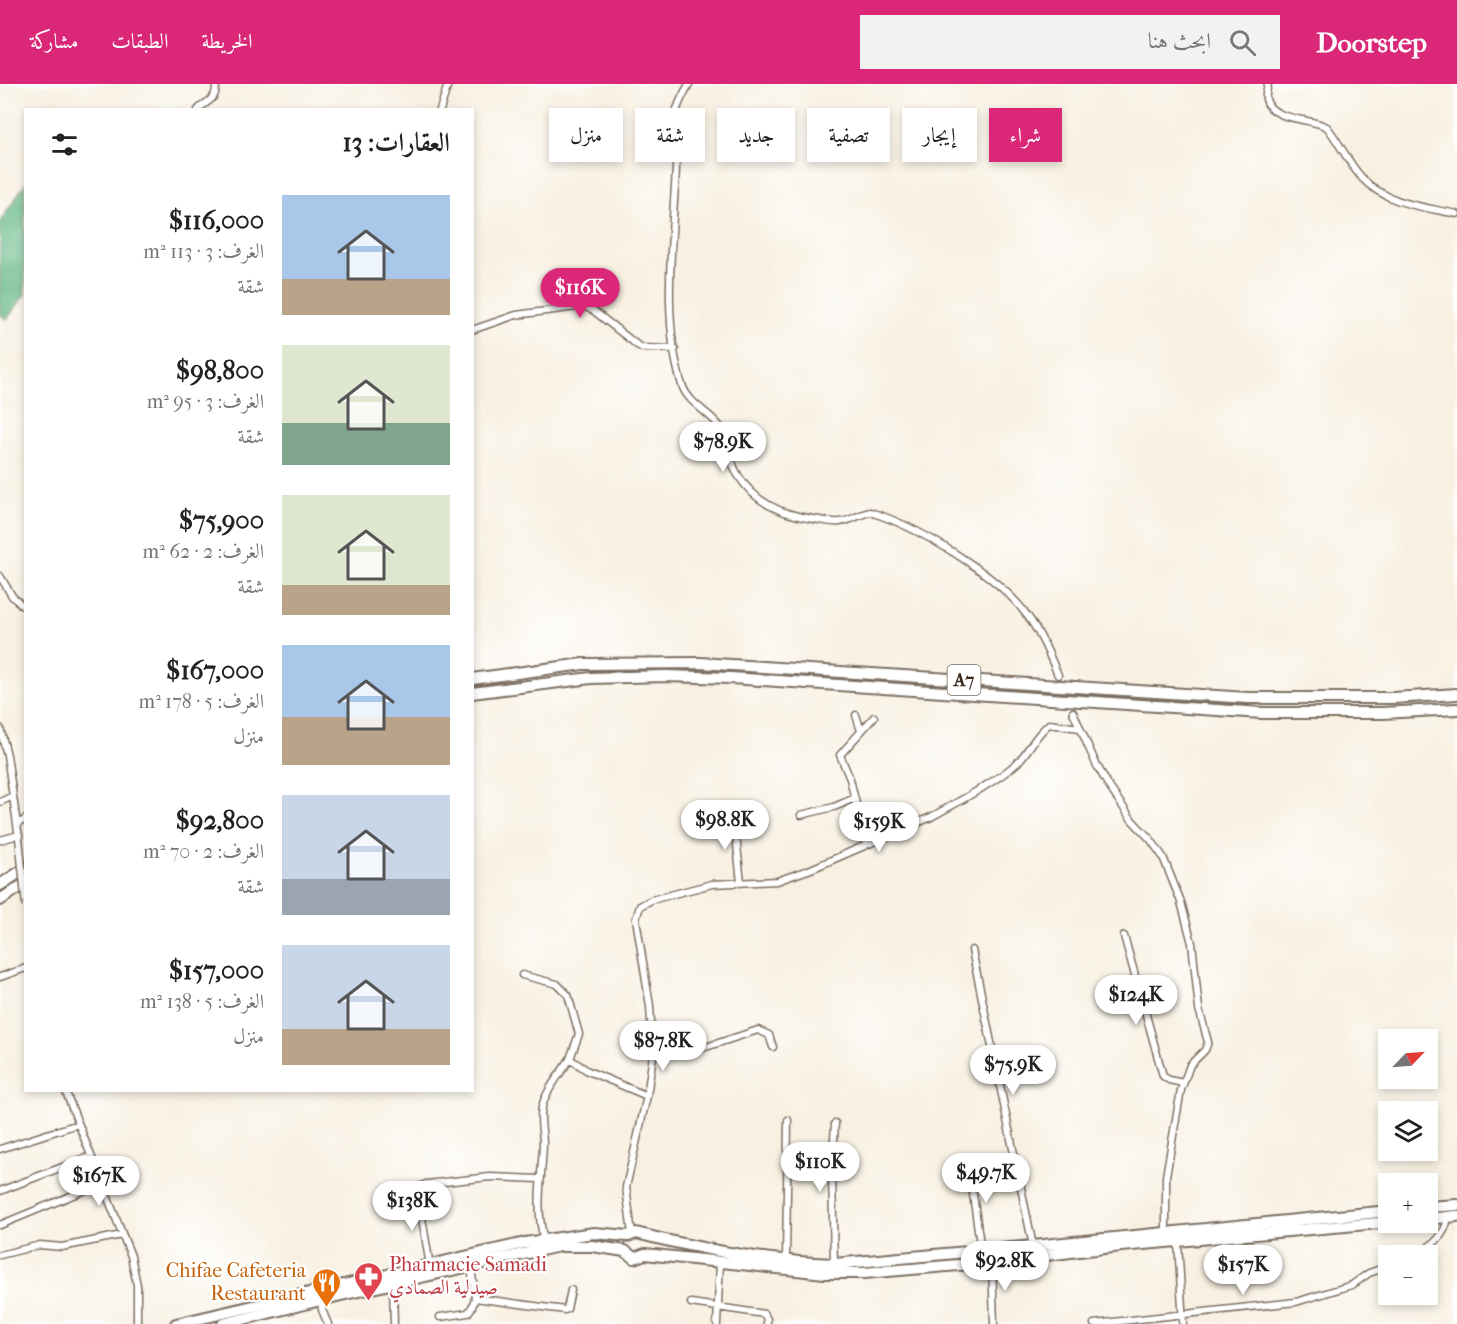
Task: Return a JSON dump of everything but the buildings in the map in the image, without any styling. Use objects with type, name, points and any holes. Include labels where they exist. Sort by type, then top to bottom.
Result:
[{"type":"highway","name":"A7","points":[[474,679],[583,664],[700,663],[1248,698],[1393,698],[1457,694]]},
{"type":"highway","name":"A7","points":[[474,693],[591,678],[666,676],[731,678],[1262,713],[1382,713],[1457,709]]},
{"type":"highway","points":[[0,885],[24,869]]},
{"type":"highway","points":[[0,900],[24,884]]},
{"type":"highway","points":[[1438,1207],[1457,1205]]},
{"type":"highway","points":[[176,1324],[544,1240],[594,1233],[644,1236],[695,1248],[834,1264],[1378,1212]]},
{"type":"highway","points":[[1438,1218],[1453,1217]]},
{"type":"highway","points":[[223,1324],[321,1299],[560,1246],[592,1246],[625,1251],[634,1258],[645,1254],[825,1273],[899,1270],[1121,1246],[1378,1223]]},
{"type":"highway","points":[[625,1251],[624,1243],[630,1235]]},
{"type":"highway","points":[[644,1236],[648,1243],[645,1254]]},
{"type":"street","points":[[201,108],[214,98],[216,84]]},
{"type":"street","points":[[441,108],[448,84]]},
{"type":"street","points":[[689,84],[676,112],[675,122],[676,163],[670,277],[675,349],[683,386],[688,396],[722,430],[737,474],[764,504],[800,516],[835,522],[843,522],[870,512],[917,532],[986,574],[1003,588],[1026,613],[1058,675]]},
{"type":"street","points":[[1268,84],[1266,100],[1269,105],[1284,116],[1320,123],[1326,127],[1362,178],[1372,186],[1401,202],[1457,214]]},
{"type":"street","points":[[474,329],[516,315],[584,306],[643,348],[675,349]]},
{"type":"street","points":[[0,576],[12,596],[24,607]]},
{"type":"street","points":[[1073,712],[1096,764],[1110,788],[1132,820],[1163,857],[1173,878],[1192,943],[1199,1009],[1208,1042],[1205,1050],[1190,1065],[1183,1083],[1166,1176],[1166,1233]]},
{"type":"street","points":[[856,715],[862,732]]},
{"type":"street","points":[[866,846],[855,798],[840,755],[874,717]]},
{"type":"street","points":[[630,1235],[626,1187],[647,1096],[653,1055],[650,1006],[637,927],[637,912],[640,906],[651,900],[695,888],[777,881],[866,846],[931,817],[971,794],[1016,763],[1036,736],[1049,724],[1080,728]]},
{"type":"street","points":[[0,728],[13,796],[24,886]]},
{"type":"street","points":[[0,767],[8,764]]},
{"type":"street","points":[[0,802],[13,796]]},
{"type":"street","points":[[801,815],[834,807],[855,798]]},
{"type":"street","points":[[734,816],[741,883]]},
{"type":"street","points":[[17,824],[24,820]]},
{"type":"street","points":[[0,840],[19,837]]},
{"type":"street","points":[[1124,936],[1163,1076],[1183,1083]]},
{"type":"street","points":[[972,950],[1033,1246]]},
{"type":"street","points":[[0,977],[24,969]]},
{"type":"street","points":[[522,975],[557,984],[568,995],[578,1028],[578,1040],[570,1059],[542,1104],[543,1146],[540,1179],[541,1230],[544,1240]]},
{"type":"street","points":[[653,1055],[703,1048],[758,1030],[769,1035],[773,1047]]},
{"type":"street","points":[[570,1059],[588,1071],[647,1096]]},
{"type":"street","points":[[66,1092],[136,1274],[137,1324]]},
{"type":"street","points":[[786,1259],[788,1120]]},
{"type":"street","points":[[834,1264],[832,1174],[835,1123]]},
{"type":"street","points":[[0,1149],[78,1124]]},
{"type":"street","points":[[0,1191],[91,1156]]},
{"type":"street","points":[[968,1160],[981,1251]]},
{"type":"street","points":[[430,1266],[418,1194],[422,1186],[490,1177],[540,1179]]},
{"type":"street","points":[[0,1226],[102,1183]]},
{"type":"street","points":[[1430,1245],[1441,1237],[1453,1217]]},
{"type":"street","points":[[0,1256],[40,1245],[62,1247],[122,1235]]},
{"type":"street","points":[[1178,1242],[1183,1324]]},
{"type":"street","points":[[992,1261],[994,1324]]},
{"type":"street","points":[[717,1324],[720,1262]]},
{"type":"street","points":[[440,1317],[468,1313],[472,1307],[475,1298],[471,1266]]},
{"type":"street","points":[[1094,1324],[1306,1299],[1352,1285],[1369,1273],[1378,1270]]},
{"type":"street","points":[[393,1284],[394,1324]]},
{"type":"street","points":[[475,1298],[565,1310],[571,1290]]},
{"type":"street","points":[[321,1299],[322,1310],[328,1324]]},
{"type":"street","points":[[691,1303],[764,1314],[767,1324]]},
{"type":"green space","points":[[24,186],[24,295],[7,319],[0,314],[0,222]]},
{"type":"tunnel","points":[[1058,675],[1073,712]]},
{"type":"place","name":"Pharmacie Samadi صيدلية الصمادي","points":[[368,1302]]},
{"type":"place","name":"Chifae Cafeteria Restaurant","points":[[327,1308]]}]
